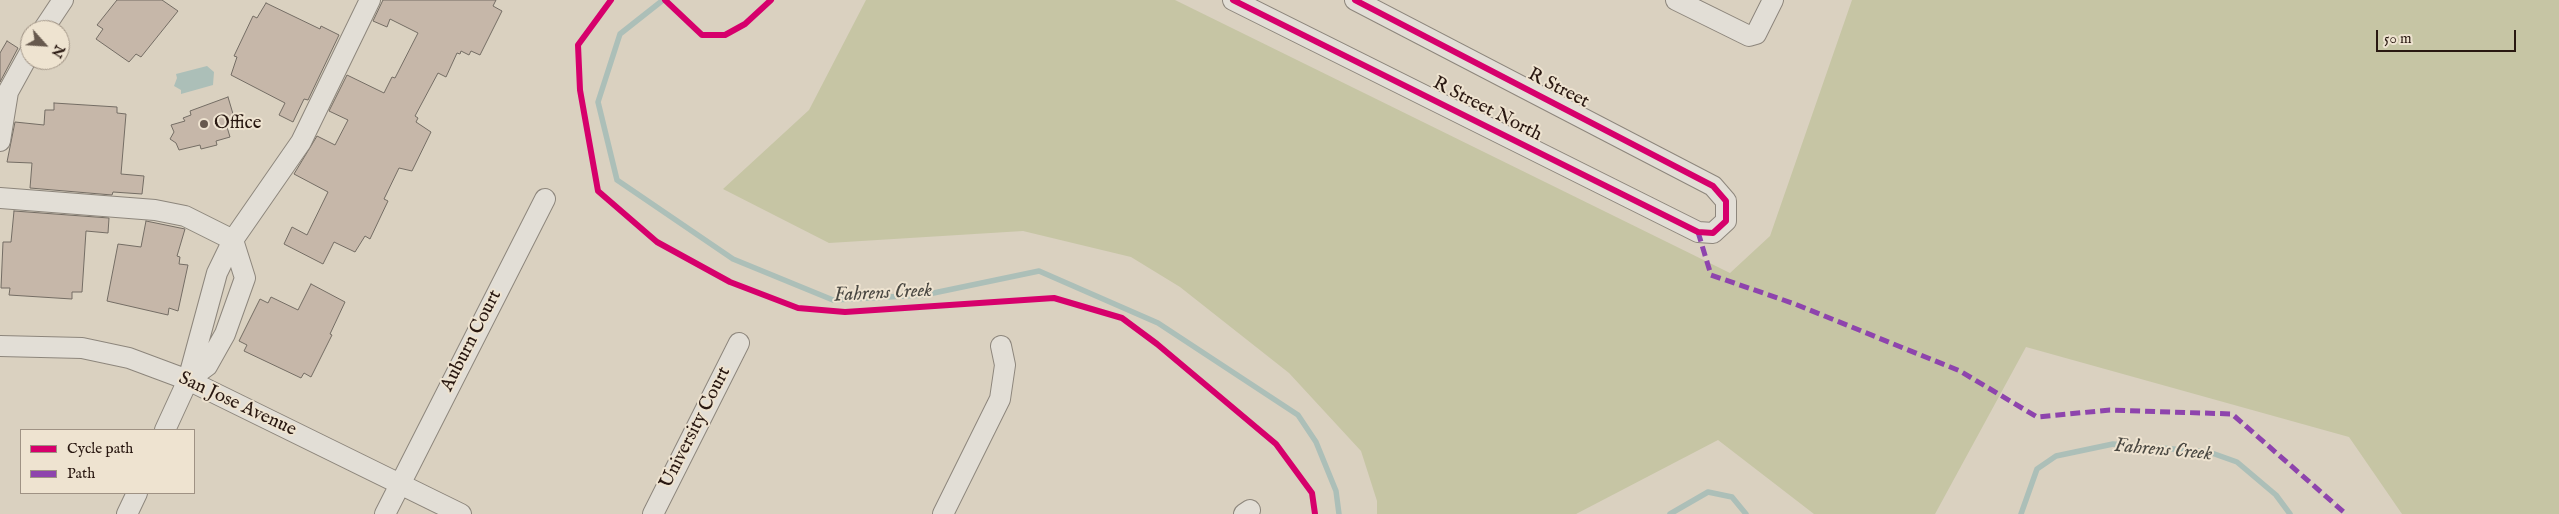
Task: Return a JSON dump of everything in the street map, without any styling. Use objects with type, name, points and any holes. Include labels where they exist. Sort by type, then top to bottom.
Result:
[{"type":"street","points":[[50,20],[64,0]]},
{"type":"street","points":[[166,429],[188,380],[217,273],[233,240],[301,142],[370,0]]},
{"type":"street","name":"R Street North","points":[[1232,0],[1698,232],[1713,233],[1726,221]]},
{"type":"street","name":"R Street","points":[[1354,0],[1713,186],[1726,201],[1726,221]]},
{"type":"street","points":[[1676,0],[1750,36],[1756,34],[1773,0]]},
{"type":"street","points":[[0,141],[8,92],[20,70]]},
{"type":"street","points":[[0,198],[155,210],[185,216],[233,240],[245,278],[225,334],[207,366],[188,380]]},
{"type":"street","name":"Auburn Court","points":[[385,514],[545,199]]},
{"type":"street","name":"University Court","points":[[653,514],[739,343]]},
{"type":"street","name":"San Jose Avenue","points":[[0,346],[82,348],[129,358],[188,380],[460,514]]},
{"type":"street","points":[[943,514],[1000,399],[1005,365],[1001,346]]},
{"type":"street","points":[[127,514],[137,494]]},
{"type":"green space","points":[[866,0],[1175,0],[1730,273],[1770,236],[1852,0],[2559,0],[2559,514],[2402,514],[2349,437],[2026,347],[1935,514],[1814,514],[1718,440],[1576,514],[1377,514],[1377,501],[1361,451],[1289,373],[1180,287],[1131,257],[1023,231],[829,243],[723,189],[809,110]]},
{"type":"shaded area","points":[[207,66],[214,72],[213,85],[181,94],[181,90],[174,86],[177,78],[176,74]]},
{"type":"building","points":[[117,0],[162,0],[178,11],[141,57],[136,54],[129,62],[96,39],[103,29],[97,25]]},
{"type":"building","points":[[383,0],[496,0],[493,6],[502,11],[480,55],[471,51],[469,55],[461,51],[460,54],[457,53],[446,77],[438,73],[415,116],[418,118],[416,122],[431,132],[412,171],[399,168],[384,199],[388,201],[370,239],[365,236],[355,252],[334,242],[323,264],[284,244],[292,227],[307,235],[328,192],[294,174],[317,136],[335,145],[348,120],[329,111],[347,75],[384,93],[392,77],[395,78],[418,33],[390,19],[387,27],[373,21]]},
{"type":"building","points":[[266,3],[320,29],[321,26],[339,35],[308,100],[304,99],[293,122],[279,115],[285,103],[231,75],[237,57],[234,56],[253,16],[257,18]]},
{"type":"building","points":[[7,41],[18,48],[0,82],[0,53]]},
{"type":"building","name":"Office","points":[[228,97],[236,124],[227,127],[230,137],[216,141],[217,145],[201,149],[200,145],[179,150],[176,143],[170,139],[174,132],[171,125],[185,121],[183,118],[191,115],[190,111]]},
{"type":"building","points":[[54,103],[117,107],[117,113],[126,114],[121,174],[144,176],[142,194],[113,192],[112,195],[30,188],[32,163],[7,162],[15,122],[44,125],[45,110],[54,110]]},
{"type":"building","points":[[14,211],[109,218],[108,233],[86,231],[82,292],[72,292],[72,299],[9,295],[10,288],[1,288],[3,242],[11,242]]},
{"type":"building","points":[[146,221],[185,229],[177,256],[180,257],[179,264],[188,265],[178,311],[169,308],[168,315],[107,301],[118,244],[141,247]]},
{"type":"building","points":[[311,284],[345,302],[330,334],[332,335],[311,377],[304,373],[301,378],[244,351],[247,345],[239,341],[260,299],[268,303],[271,297],[298,310]]},
{"type":"waterway","name":"Fahrens Creek","points":[[663,0],[620,34],[598,102],[617,180],[733,259],[833,300],[924,295],[1039,271],[1158,323],[1298,415],[1316,442],[1336,491],[1339,514]]},
{"type":"waterway","name":"Fahrens Creek","points":[[2021,514],[2037,469],[2056,456],[2113,444],[2209,452],[2237,462],[2276,495],[2290,514]]},
{"type":"waterway","name":"Fahrens Creek","points":[[1670,514],[1708,492],[1732,497],[1746,514]]},
{"type":"marked path","points":[[1698,232],[1711,275],[1795,304],[1960,371],[2037,417],[2110,410],[2232,414],[2346,514]]},
{"type":"cycle path","points":[[611,0],[578,45],[580,90],[598,191],[657,242],[730,282],[798,308],[845,312],[1054,298],[1122,318],[1157,344],[1276,444],[1312,493],[1315,514]]},
{"type":"cycle path","points":[[665,0],[702,35],[725,35],[745,24],[771,0]]},
{"type":"cycle path","points":[[1233,0],[1698,232],[1713,233],[1726,221],[1726,201],[1713,186],[1355,0]]},
{"type":"place","name":"Office","points":[[204,124]]}]
